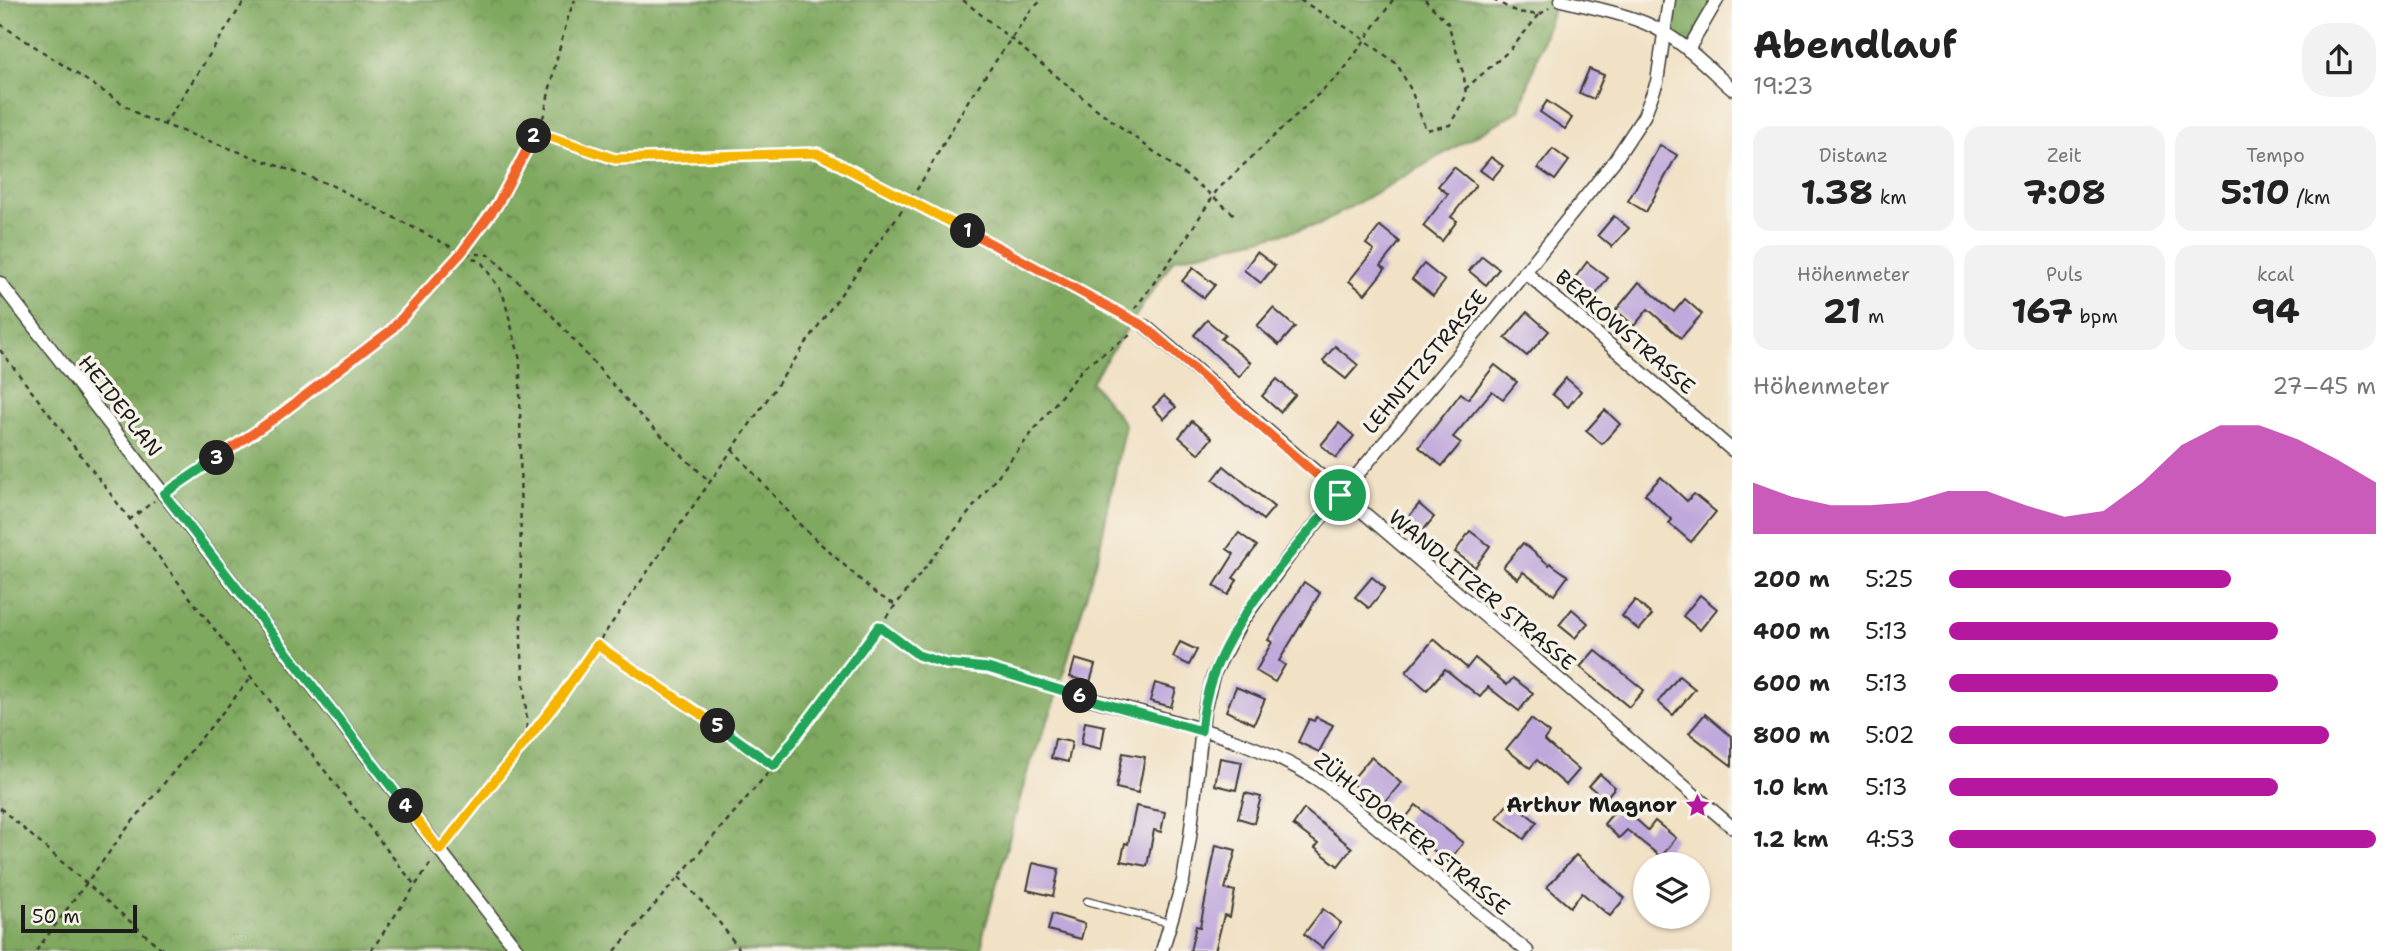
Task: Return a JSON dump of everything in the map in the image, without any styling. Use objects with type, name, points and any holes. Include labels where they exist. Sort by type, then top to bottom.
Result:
[{"type":"street","name":"LEHNITZSTRASSE","points":[[1162,951],[1183,881],[1201,731],[1213,676],[1240,624],[1289,556],[1478,332],[1604,175],[1644,116],[1657,82],[1668,0]]},
{"type":"street","points":[[1688,50],[1717,0]]},
{"type":"street","points":[[1555,4],[1639,21],[1688,50],[1732,89]]},
{"type":"street","name":"BERKOWSTRASSE","points":[[1525,272],[1732,450]]},
{"type":"street","name":"HEIDEPLAN","points":[[0,283],[518,951]]},
{"type":"street","name":"WANDLITZER STRASSE","points":[[1144,326],[1732,827]]},
{"type":"street","name":"ZÜHLSDORFER STRASSE","points":[[1069,693],[1264,751],[1307,772],[1527,951]]},
{"type":"lane","points":[[1087,901],[1171,924]]},
{"type":"path","points":[[164,125],[245,0]]},
{"type":"path","points":[[129,520],[278,416],[391,330],[462,252],[497,205],[544,116],[555,65],[575,0]]},
{"type":"path","points":[[963,0],[1098,110],[1236,216]]},
{"type":"path","points":[[371,951],[414,884],[557,702],[910,199],[968,101],[1031,10],[1042,0]]},
{"type":"path","points":[[1300,0],[1366,41],[1397,64],[1411,90],[1426,130],[1450,125],[1466,96],[1464,76],[1448,23],[1425,0]]},
{"type":"path","points":[[1129,317],[1185,240],[1212,196],[1343,71],[1393,0]]},
{"type":"path","points":[[1493,0],[1517,12],[1539,15]]},
{"type":"path","points":[[1465,89],[1511,49],[1539,15],[1555,4]]},
{"type":"path","points":[[0,24],[143,117],[331,185],[482,262],[503,294],[520,360],[521,643],[528,738]]},
{"type":"path","points":[[536,132],[615,159],[817,153],[910,199],[1144,326],[1084,367],[879,626],[774,766],[615,951]]},
{"type":"path","points":[[462,252],[489,255],[541,303],[639,414],[710,482]]},
{"type":"path","points":[[0,350],[129,520],[414,884]]},
{"type":"path","points":[[732,449],[802,527],[876,594],[896,606]]},
{"type":"path","points":[[879,626],[918,655],[946,664],[988,668],[1069,693]]},
{"type":"path","points":[[597,645],[774,766]]},
{"type":"path","points":[[36,951],[85,882],[251,677]]},
{"type":"path","points":[[0,808],[164,951]]},
{"type":"path","points":[[679,877],[712,913],[741,951]]},
{"type":"green space","points":[[0,0],[1556,0],[1520,110],[1319,225],[1174,259],[1091,382],[1125,424],[1099,552],[1055,702],[1027,773],[983,935],[982,951],[0,951]]},
{"type":"green space","points":[[1669,0],[1717,0],[1688,50],[1664,34]]},
{"type":"building","points":[[1589,69],[1604,75],[1594,99],[1579,93]]},
{"type":"building","points":[[1547,101],[1572,118],[1565,129],[1540,112]]},
{"type":"building","points":[[1660,145],[1677,155],[1646,212],[1628,201]]},
{"type":"building","points":[[1553,149],[1569,161],[1555,180],[1538,168]]},
{"type":"building","points":[[1491,157],[1503,166],[1492,179],[1480,170]]},
{"type":"building","points":[[1454,167],[1476,185],[1451,217],[1457,221],[1442,241],[1423,226],[1448,194],[1438,186]]},
{"type":"building","points":[[1614,216],[1629,228],[1612,247],[1598,235]]},
{"type":"building","points":[[1380,226],[1400,242],[1381,265],[1385,269],[1365,294],[1349,281],[1374,250],[1366,244]]},
{"type":"building","points":[[1257,252],[1275,266],[1261,283],[1244,270]]},
{"type":"building","points":[[1482,256],[1499,269],[1486,285],[1469,271]]},
{"type":"building","points":[[1587,262],[1608,278],[1593,298],[1572,282]]},
{"type":"building","points":[[1424,264],[1445,281],[1433,296],[1412,279]]},
{"type":"building","points":[[1193,268],[1215,285],[1204,298],[1182,281]]},
{"type":"building","points":[[1639,282],[1674,312],[1685,299],[1702,314],[1681,338],[1648,309],[1634,326],[1616,310]]},
{"type":"building","points":[[1273,308],[1295,327],[1279,345],[1257,326]]},
{"type":"building","points":[[1527,312],[1549,331],[1527,356],[1505,338]]},
{"type":"building","points":[[1207,320],[1225,335],[1221,339],[1251,363],[1239,377],[1194,335]]},
{"type":"building","points":[[1335,346],[1358,365],[1346,379],[1323,361]]},
{"type":"building","points":[[1495,365],[1517,382],[1503,399],[1492,391],[1453,437],[1461,443],[1442,466],[1419,447],[1461,393],[1468,399]]},
{"type":"building","points":[[1566,378],[1581,391],[1568,407],[1552,394]]},
{"type":"building","points":[[1277,379],[1295,395],[1280,412],[1262,396]]},
{"type":"building","points":[[1164,396],[1176,407],[1164,419],[1153,407]]},
{"type":"building","points":[[1605,410],[1620,424],[1602,444],[1586,431]]},
{"type":"building","points":[[1192,421],[1212,438],[1199,454],[1179,437]]},
{"type":"building","points":[[1339,423],[1354,436],[1336,458],[1321,445]]},
{"type":"building","points":[[1224,466],[1274,507],[1263,520],[1213,480]]},
{"type":"building","points":[[1661,477],[1687,501],[1694,494],[1716,512],[1691,542],[1669,523],[1672,520],[1645,494]]},
{"type":"building","points":[[1419,504],[1434,517],[1421,533],[1406,520]]},
{"type":"building","points":[[1470,531],[1490,546],[1475,567],[1455,552]]},
{"type":"building","points":[[1239,533],[1257,546],[1233,578],[1237,580],[1228,595],[1214,586],[1234,554],[1227,549]]},
{"type":"building","points":[[1523,543],[1549,565],[1550,563],[1568,576],[1554,595],[1523,572],[1518,579],[1503,567]]},
{"type":"building","points":[[1372,577],[1385,588],[1369,608],[1355,597]]},
{"type":"building","points":[[1304,582],[1320,593],[1279,661],[1285,665],[1275,682],[1256,671],[1272,642],[1268,640]]},
{"type":"building","points":[[1700,595],[1717,609],[1700,630],[1683,616]]},
{"type":"building","points":[[1635,600],[1652,615],[1639,630],[1622,616]]},
{"type":"building","points":[[1572,609],[1588,623],[1575,638],[1559,625]]},
{"type":"building","points":[[1434,639],[1467,668],[1475,658],[1507,685],[1513,678],[1533,693],[1519,711],[1488,687],[1480,697],[1445,669],[1427,690],[1406,672]]},
{"type":"building","points":[[1180,642],[1197,650],[1189,665],[1173,657]]},
{"type":"building","points":[[1595,650],[1644,690],[1629,707],[1580,667]]},
{"type":"building","points":[[1075,659],[1095,665],[1090,682],[1070,677]]},
{"type":"building","points":[[1679,676],[1695,689],[1673,715],[1658,702]]},
{"type":"building","points":[[1155,683],[1176,689],[1171,707],[1150,701]]},
{"type":"building","points":[[1236,687],[1265,699],[1254,724],[1226,711]]},
{"type":"building","points":[[1705,714],[1732,737],[1732,766],[1689,733]]},
{"type":"building","points":[[1316,717],[1333,725],[1319,752],[1298,742],[1309,719],[1314,721]]},
{"type":"building","points":[[1531,719],[1549,733],[1544,740],[1579,770],[1566,785],[1537,760],[1530,768],[1506,749]]},
{"type":"building","points":[[1085,722],[1105,726],[1101,749],[1081,744]]},
{"type":"building","points":[[1055,739],[1072,742],[1068,762],[1051,758]]},
{"type":"building","points":[[1123,753],[1145,757],[1138,793],[1116,788]]},
{"type":"building","points":[[1371,757],[1401,783],[1381,807],[1350,782]]},
{"type":"building","points":[[1220,758],[1242,762],[1236,790],[1215,785]]},
{"type":"building","points":[[1600,774],[1615,787],[1605,799],[1589,786]]},
{"type":"building","points":[[1245,793],[1261,797],[1254,823],[1238,818]]},
{"type":"building","points":[[1510,801],[1537,822],[1524,839],[1497,818]]},
{"type":"building","points":[[1416,805],[1463,843],[1448,862],[1401,824]]},
{"type":"building","points":[[1620,805],[1648,830],[1655,821],[1676,838],[1665,852],[1655,852],[1627,830],[1619,838],[1604,824]]},
{"type":"building","points":[[1136,806],[1165,812],[1161,832],[1154,830],[1147,866],[1121,861],[1125,843],[1128,844]]},
{"type":"building","points":[[1304,809],[1352,848],[1338,866],[1315,848],[1318,844],[1293,825]]},
{"type":"building","points":[[1216,845],[1236,850],[1225,889],[1235,891],[1230,917],[1224,915],[1215,951],[1190,951],[1196,926],[1200,927]]},
{"type":"building","points":[[1576,855],[1625,898],[1610,916],[1582,893],[1570,907],[1547,887]]},
{"type":"building","points":[[1033,863],[1059,869],[1053,896],[1027,890]]},
{"type":"building","points":[[1323,909],[1341,923],[1322,948],[1304,934]]},
{"type":"building","points":[[1052,914],[1085,924],[1081,939],[1048,930]]},
{"type":"place","name":"Arthur Magnor","points":[[1697,805]]},
{"type":"route","points":[[536,132],[567,145],[615,159],[817,153],[910,199],[1144,326],[1340,495],[1289,556],[1240,624],[1213,676],[1201,731],[988,668],[946,664],[918,655],[879,626],[774,766],[597,645],[557,702],[440,850],[164,494],[278,416],[391,330],[462,252],[497,205],[536,132]]}]
